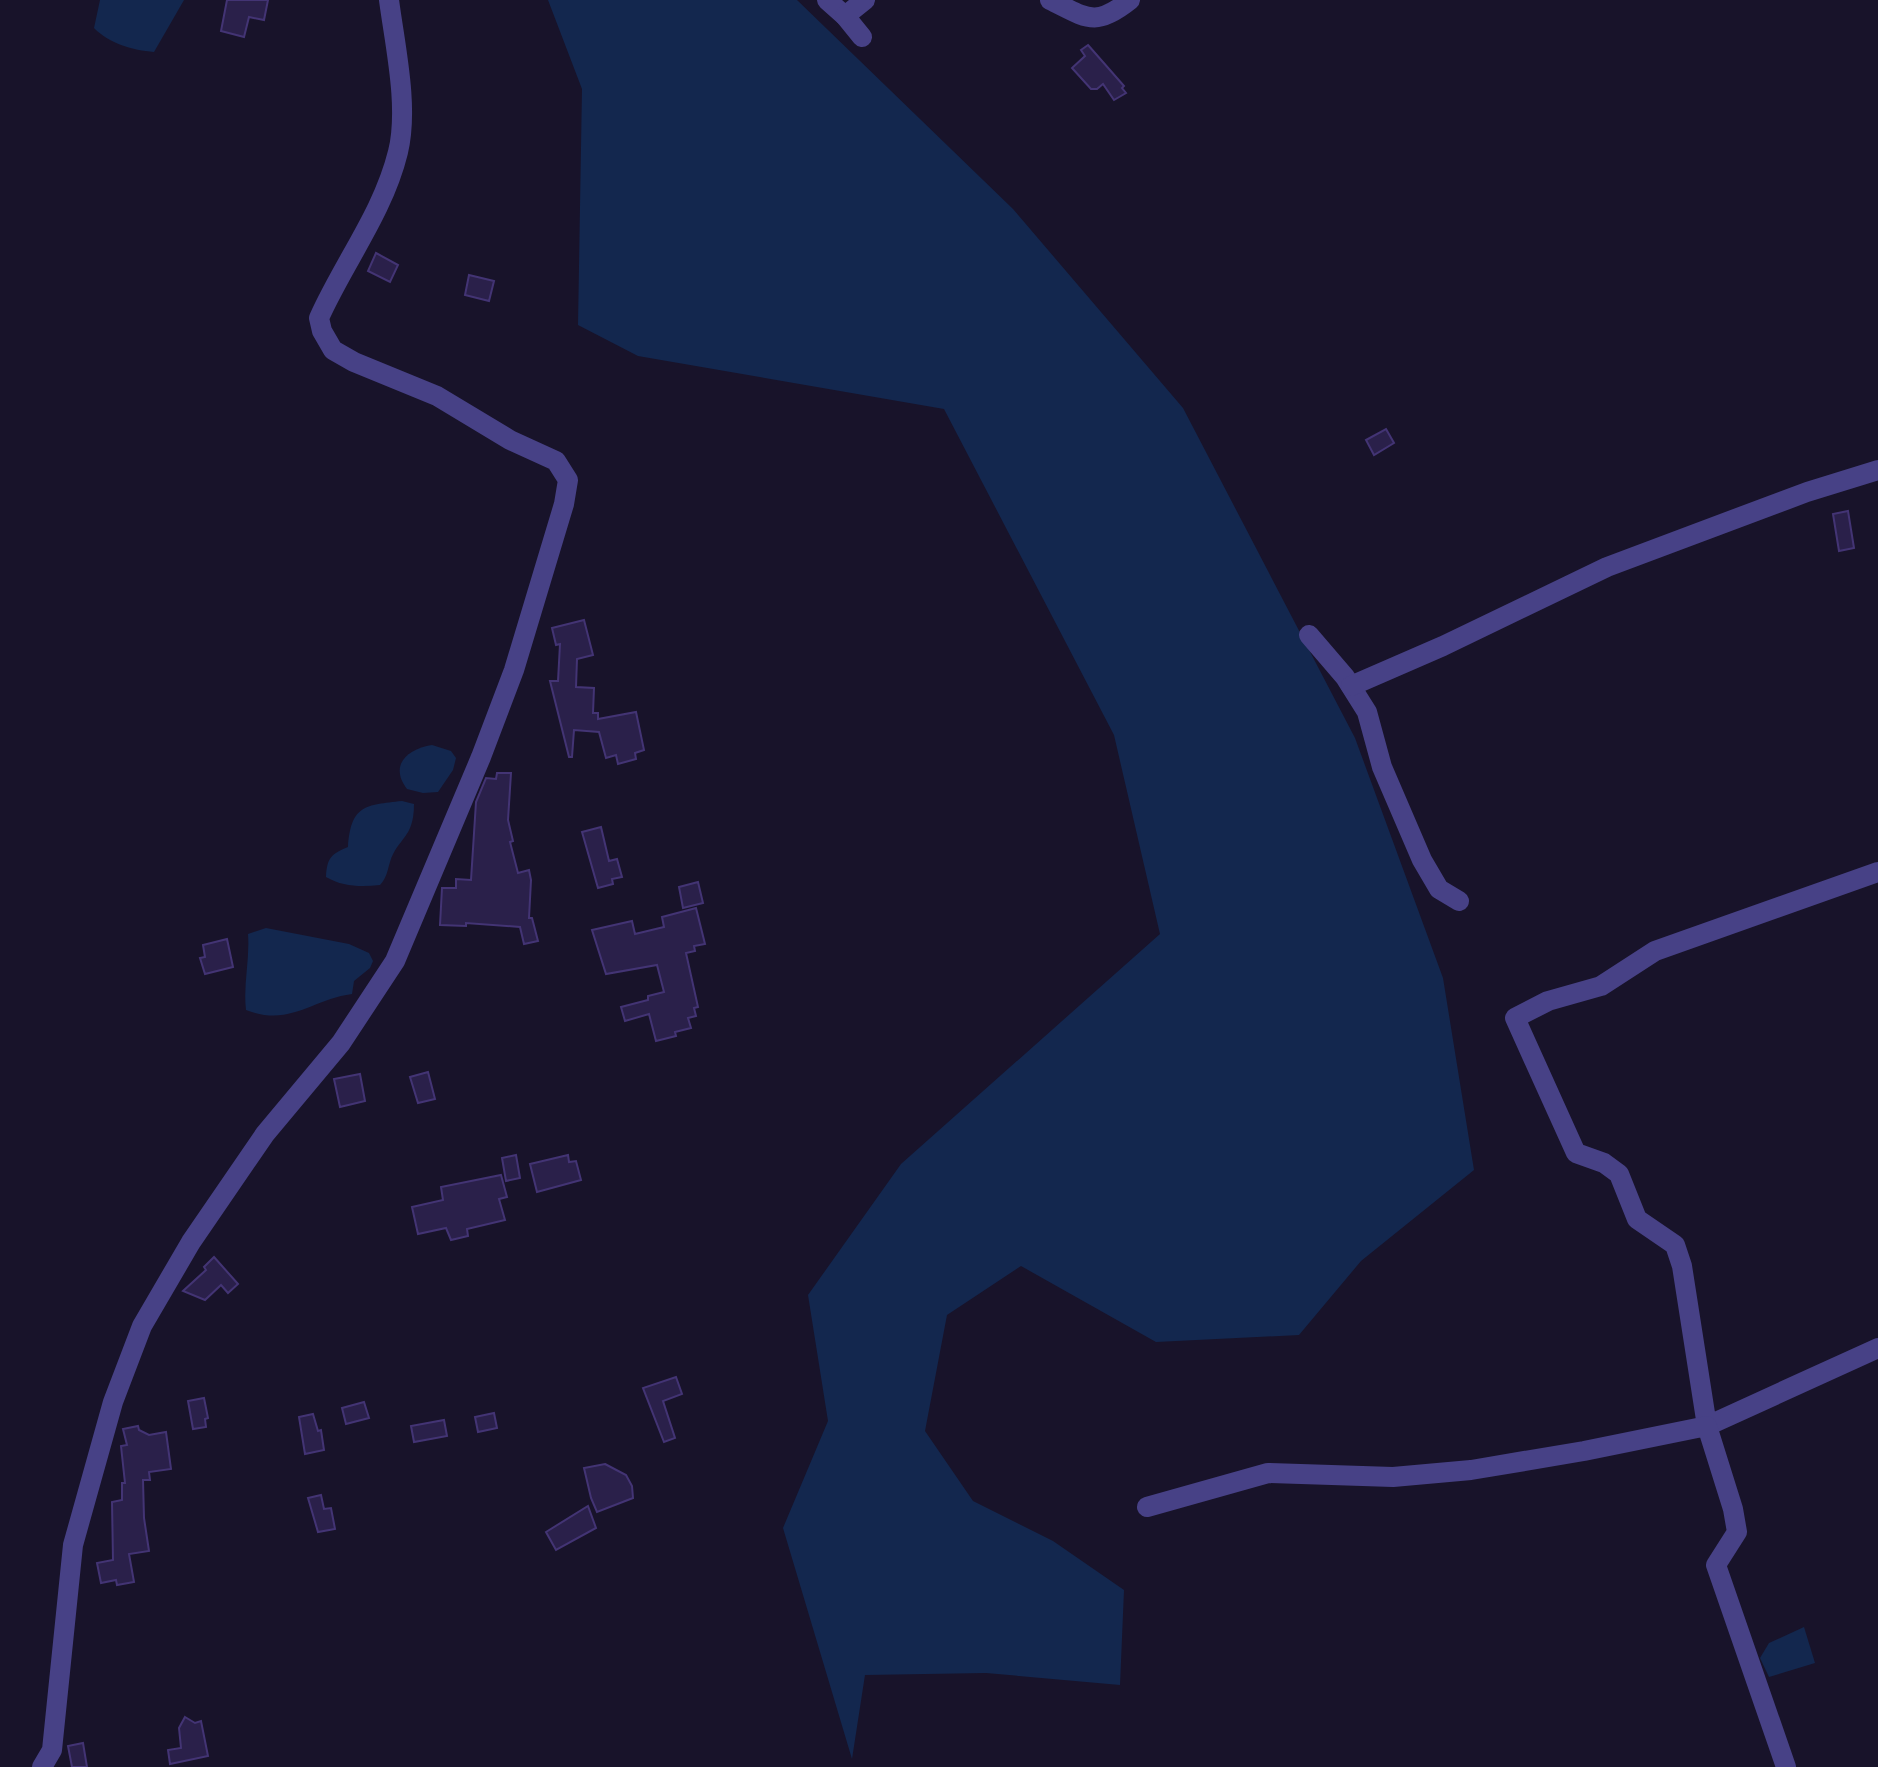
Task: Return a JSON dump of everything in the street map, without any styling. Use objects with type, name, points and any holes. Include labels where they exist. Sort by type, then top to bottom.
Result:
[{"type":"street","points":[[42,1767],[52,1750],[73,1545],[113,1402],[142,1326],[191,1242],[265,1134],[341,1043],[395,961],[508,685],[564,504],[568,480],[556,461],[510,440],[437,396],[354,362],[333,350],[322,331],[319,318],[370,223],[399,149],[401,98],[389,0]]},
{"type":"street","points":[[827,0],[862,37]]},
{"type":"street","points":[[845,16],[865,0]]},
{"type":"street","points":[[1050,0],[1089,18],[1110,16],[1130,0]]},
{"type":"street","points":[[1351,686],[1443,646],[1607,567],[1807,492],[1878,470]]},
{"type":"street","points":[[1309,635],[1351,686],[1367,712],[1382,767],[1422,860],[1439,889],[1459,901]]},
{"type":"street","points":[[1786,1767],[1716,1565],[1737,1532],[1733,1509],[1707,1426],[1682,1266],[1675,1245],[1637,1219],[1619,1174],[1604,1163],[1576,1153],[1515,1018],[1548,1001],[1601,986],[1655,951],[1878,872]]},
{"type":"street","points":[[1147,1507],[1268,1473],[1393,1477],[1471,1470],[1707,1426],[1878,1348]]},
{"type":"water","points":[[100,0],[184,0],[154,52],[122,45],[94,28]]},
{"type":"water","points":[[548,0],[797,0],[1013,209],[1183,408],[1355,738],[1443,978],[1474,1170],[1361,1261],[1299,1335],[1156,1342],[1021,1266],[947,1315],[925,1431],[973,1501],[1053,1541],[1124,1590],[1120,1685],[986,1673],[865,1675],[852,1759],[783,1528],[828,1421],[808,1295],[901,1164],[1160,934],[1114,735],[944,409],[638,356],[578,325],[582,89]]},
{"type":"water","points":[[432,745],[451,751],[456,758],[453,770],[438,792],[423,793],[407,789],[400,773],[403,760],[415,750]]},
{"type":"water","points":[[402,801],[414,804],[411,824],[393,854],[380,885],[352,886],[326,877],[331,858],[348,847],[352,823],[362,810]]},
{"type":"water","points":[[266,928],[349,944],[369,953],[373,961],[370,968],[354,981],[352,994],[289,1014],[262,1014],[246,1010],[248,934]]},
{"type":"water","points":[[1804,1627],[1815,1663],[1769,1677],[1760,1658],[1769,1643]]},
{"type":"building","points":[[227,0],[268,0],[264,20],[249,17],[244,37],[221,31]]},
{"type":"building","points":[[1088,45],[1124,86],[1122,88],[1126,93],[1114,100],[1103,84],[1091,89],[1072,68],[1085,56],[1081,50]]},
{"type":"building","points":[[376,253],[398,265],[390,282],[368,271]]},
{"type":"building","points":[[469,275],[494,281],[489,301],[465,295]]},
{"type":"building","points":[[1386,429],[1394,443],[1374,455],[1366,440]]},
{"type":"building","points":[[1848,511],[1854,548],[1839,551],[1833,514]]},
{"type":"building","points":[[584,620],[593,655],[577,659],[576,687],[594,688],[593,713],[598,713],[598,719],[636,712],[644,750],[635,753],[636,759],[618,764],[616,755],[606,758],[599,732],[574,730],[572,757],[569,757],[550,681],[558,681],[560,644],[556,645],[552,628]]},
{"type":"building","points":[[497,773],[511,773],[508,820],[513,841],[510,842],[518,873],[529,870],[531,880],[529,918],[532,918],[538,941],[524,944],[520,927],[466,923],[466,926],[440,925],[442,888],[456,888],[456,879],[471,880],[476,802],[486,778],[496,779]]},
{"type":"building","points":[[601,827],[609,861],[617,859],[622,877],[612,879],[613,884],[598,888],[582,832]]},
{"type":"building","points":[[698,882],[703,903],[683,908],[679,887]]},
{"type":"building","points":[[696,908],[705,944],[694,946],[695,951],[686,953],[698,1007],[694,1008],[696,1016],[688,1018],[691,1028],[656,1041],[649,1014],[625,1021],[621,1007],[664,992],[657,965],[606,974],[592,930],[632,921],[635,934],[664,927],[662,917]]},
{"type":"building","points":[[227,939],[233,967],[205,974],[200,958],[205,957],[203,945]]},
{"type":"building","points":[[428,1072],[435,1099],[418,1103],[410,1077]]},
{"type":"building","points":[[360,1074],[365,1101],[340,1107],[334,1079]]},
{"type":"building","points":[[516,1155],[520,1178],[506,1181],[502,1158]]},
{"type":"building","points":[[568,1155],[569,1162],[576,1161],[581,1180],[537,1192],[530,1164]]},
{"type":"building","points":[[501,1175],[507,1197],[499,1199],[505,1220],[467,1229],[468,1236],[451,1240],[446,1228],[418,1234],[412,1207],[443,1200],[441,1187]]},
{"type":"building","points":[[214,1257],[238,1284],[228,1293],[221,1285],[205,1300],[183,1291],[206,1270],[204,1267]]},
{"type":"building","points":[[676,1377],[682,1394],[663,1401],[675,1438],[664,1442],[643,1388]]},
{"type":"building","points":[[204,1398],[208,1418],[205,1419],[206,1427],[193,1429],[188,1401]]},
{"type":"building","points":[[364,1402],[369,1418],[346,1424],[342,1408]]},
{"type":"building","points":[[494,1413],[497,1428],[478,1432],[475,1417]]},
{"type":"building","points":[[313,1414],[318,1431],[321,1430],[324,1450],[305,1454],[299,1417]]},
{"type":"building","points":[[444,1420],[447,1436],[414,1442],[411,1426]]},
{"type":"building","points":[[138,1426],[139,1430],[149,1435],[166,1432],[171,1469],[149,1472],[150,1480],[143,1480],[149,1551],[129,1554],[134,1582],[117,1585],[116,1580],[101,1583],[97,1563],[113,1560],[112,1502],[122,1500],[122,1483],[125,1483],[121,1446],[127,1445],[123,1429]]},
{"type":"building","points":[[605,1464],[626,1475],[632,1486],[633,1498],[597,1512],[584,1468]]},
{"type":"building","points":[[321,1495],[324,1509],[331,1508],[335,1529],[318,1532],[308,1498]]},
{"type":"building","points":[[588,1506],[596,1528],[556,1550],[546,1532]]},
{"type":"building","points":[[185,1717],[195,1723],[201,1721],[208,1756],[170,1764],[168,1750],[181,1748],[179,1728]]},
{"type":"building","points":[[83,1743],[87,1767],[72,1767],[68,1746]]}]
